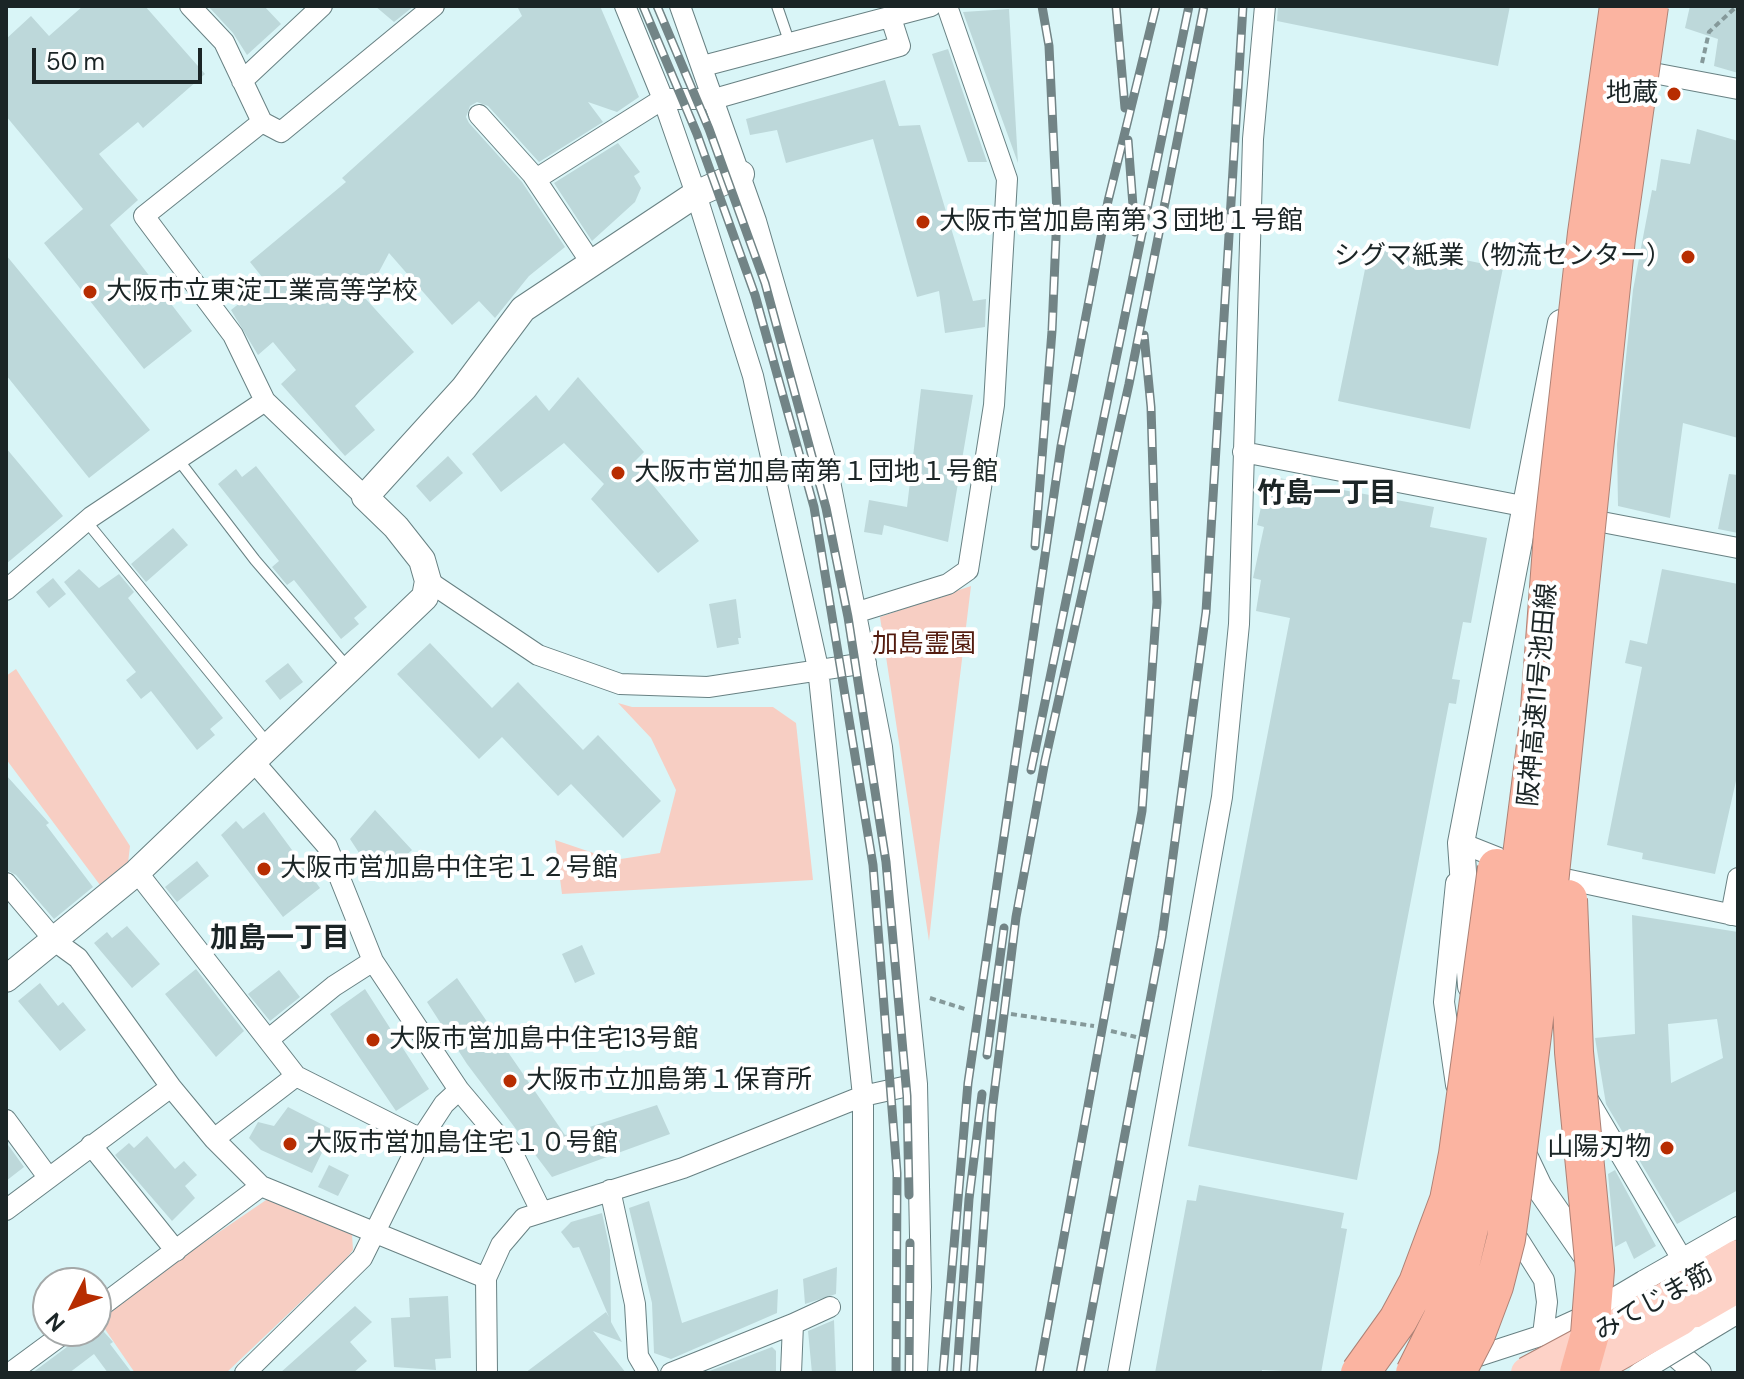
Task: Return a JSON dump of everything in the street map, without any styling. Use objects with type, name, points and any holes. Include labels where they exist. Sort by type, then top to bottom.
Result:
[{"type":"highway","name":"阪神高速11号池田線","points":[[1415,1373],[1442,1319],[1458,1274],[1482,1173],[1539,721],[1553,534],[1592,187],[1622,6]]},
{"type":"highway","name":"阪神高速11号池田線","points":[[1456,1373],[1476,1334],[1506,1239],[1540,970],[1616,238],[1649,6]]},
{"type":"highway","points":[[1360,1373],[1398,1320],[1418,1283],[1449,1200],[1522,698],[1553,534]]},
{"type":"highway","points":[[1572,666],[1569,974],[1595,1270],[1590,1334],[1579,1373]]},
{"type":"main road","name":"みてじま筋","points":[[1585,1373],[1738,1256]]},
{"type":"main road","name":"みてじま筋","points":[[1527,1373],[1671,1309],[1738,1286]]},
{"type":"street","points":[[190,6],[224,42],[262,122],[281,132],[434,6]]},
{"type":"street","points":[[242,81],[322,6]]},
{"type":"street","points":[[625,6],[663,99],[696,194],[753,376],[818,668],[863,1096],[863,1373]]},
{"type":"street","points":[[680,6],[741,174],[827,466],[882,747],[917,1084],[921,1287],[917,1373]]},
{"type":"street","points":[[703,66],[931,6]]},
{"type":"street","points":[[858,612],[948,584],[968,570],[994,405],[1007,179],[947,6]]},
{"type":"street","points":[[1118,1373],[1222,797],[1239,624],[1253,139],[1265,6]]},
{"type":"street","points":[[1543,1335],[1547,1302],[1544,1280],[1487,1189],[1473,1151],[1456,1086],[1444,1002],[1461,843],[1622,6]]},
{"type":"street","points":[[536,179],[663,99],[714,99],[900,46],[891,18]]},
{"type":"street","points":[[794,42],[807,71]]},
{"type":"street","points":[[1612,66],[1738,89]]},
{"type":"street","points":[[479,115],[536,179],[590,261]]},
{"type":"street","points":[[6,979],[56,942],[137,872],[425,597],[428,581],[422,560],[365,497],[265,401],[233,335],[144,216],[262,122]]},
{"type":"street","points":[[365,497],[464,388],[523,309],[590,261],[696,194],[741,174]]},
{"type":"street","points":[[6,590],[86,521],[176,457],[265,401]]},
{"type":"street","points":[[1243,452],[1738,548]]},
{"type":"street","points":[[428,581],[538,655],[620,684],[708,687],[866,663]]},
{"type":"street","points":[[262,754],[327,846],[373,961],[459,1090],[513,1154],[541,1211]]},
{"type":"street","points":[[1461,843],[1534,872],[1734,916],[1738,878]]},
{"type":"street","points":[[1461,843],[1477,902],[1496,939],[1682,1259],[1671,1309],[1639,1373]]},
{"type":"street","points":[[1461,843],[1471,988],[1486,1053],[1508,1122],[1539,1187],[1578,1246],[1624,1303],[1661,1342],[1698,1373]]},
{"type":"street","points":[[137,872],[296,1076],[421,1139]]},
{"type":"street","points":[[6,883],[56,942],[78,958],[171,1087],[214,1139],[261,1186],[486,1278]]},
{"type":"street","points":[[269,1039],[334,986],[373,961]]},
{"type":"street","points":[[214,1139],[296,1076]]},
{"type":"street","points":[[487,1373],[486,1278],[513,1228],[541,1211],[683,1168],[863,1096],[917,1084]]},
{"type":"street","points":[[6,1210],[171,1087]]},
{"type":"street","points":[[245,1373],[338,1285],[362,1258],[421,1139],[444,1104],[459,1090]]},
{"type":"street","points":[[6,1120],[48,1177]]},
{"type":"street","points":[[91,1145],[176,1251]]},
{"type":"street","points":[[112,1298],[261,1186]]},
{"type":"street","points":[[610,1190],[635,1304],[638,1356],[648,1373]]},
{"type":"street","points":[[1682,1259],[1738,1227]]},
{"type":"street","points":[[671,1373],[830,1307]]},
{"type":"street","points":[[1430,1373],[1543,1335],[1578,1319],[1671,1309],[1738,1313]]},
{"type":"street","points":[[791,1373],[793,1324]]},
{"type":"street","points":[[10,1373],[45,1347]]},
{"type":"lane","points":[[777,6],[794,42]]},
{"type":"lane","points":[[176,457],[255,560],[350,670]]},
{"type":"lane","points":[[86,521],[262,754]]},
{"type":"path","points":[[1697,80],[1709,32],[1737,6]]},
{"type":"path","points":[[920,995],[965,1009]]},
{"type":"path","points":[[1011,1014],[1094,1026]]},
{"type":"path","points":[[1111,1031],[1136,1037]]},
{"type":"green space","name":"加島霊園","points":[[971,586],[939,847],[929,941],[880,617]]},
{"type":"green space","points":[[16,669],[130,846],[128,863],[100,885],[6,759],[6,676]]},
{"type":"green space","points":[[618,703],[632,707],[773,707],[796,723],[813,880],[562,894],[555,840],[614,860],[660,853],[676,790],[651,738]]},
{"type":"green space","points":[[269,1198],[352,1234],[353,1250],[346,1259],[226,1373],[135,1373],[112,1339],[112,1305]]},
{"type":"building","points":[[83,6],[145,6],[205,74],[143,128],[138,122],[99,154],[138,200],[110,225],[192,331],[144,369],[44,243],[83,209],[6,116],[6,39],[31,16],[49,36]]},
{"type":"building","points":[[208,6],[264,6],[281,24],[247,55],[233,33]]},
{"type":"building","points":[[375,6],[414,6],[394,22]]},
{"type":"building","points":[[517,6],[600,6],[639,97],[617,112],[588,102],[603,122],[539,162],[488,106],[477,102],[470,106],[466,117],[469,123],[522,182],[565,247],[529,276],[495,318],[479,301],[452,325],[389,253],[365,298],[414,352],[355,406],[375,430],[345,456],[281,384],[296,370],[273,342],[258,355],[231,310],[266,282],[250,262],[346,182],[342,178],[522,16]]},
{"type":"building","points":[[1278,6],[1510,6],[1498,66],[1277,21]]},
{"type":"building","points":[[1690,6],[1738,6],[1738,73],[1714,66],[1718,39],[1685,28]]},
{"type":"building","points":[[1009,9],[1018,163],[963,12]]},
{"type":"building","points":[[948,49],[987,162],[968,162],[932,54]]},
{"type":"building","name":"大阪市営加島南第３団地１号館","points":[[885,80],[899,126],[920,125],[973,301],[986,299],[985,327],[945,333],[939,291],[917,297],[873,139],[786,163],[777,130],[750,135],[746,119]]},
{"type":"building","points":[[1697,129],[1738,141],[1738,438],[1683,423],[1670,518],[1618,506],[1617,444],[1633,290],[1652,190],[1656,191],[1661,159],[1690,164]]},
{"type":"building","points":[[618,143],[640,172],[634,176],[641,188],[635,202],[592,241],[554,183]]},
{"type":"building","points":[[1371,240],[1503,268],[1470,429],[1338,401]]},
{"type":"building","points":[[6,255],[150,430],[89,478],[6,375]]},
{"type":"building","name":"大阪市営加島南第１団地１号館","points":[[578,377],[644,452],[634,462],[699,541],[658,573],[591,499],[604,484],[564,443],[501,492],[472,454],[536,395],[549,411]]},
{"type":"building","points":[[921,389],[973,395],[948,542],[884,525],[882,535],[864,532],[869,500],[907,507]]},
{"type":"building","points":[[6,448],[63,516],[6,564]]},
{"type":"building","points":[[448,456],[463,473],[430,502],[416,486]]},
{"type":"building","points":[[256,466],[367,607],[354,618],[359,624],[341,639],[294,580],[287,585],[272,567],[279,561],[218,484],[236,469],[242,477]]},
{"type":"building","points":[[1729,474],[1738,475],[1738,533],[1718,529]]},
{"type":"building","points":[[1268,476],[1434,507],[1430,527],[1487,538],[1471,623],[1463,622],[1452,679],[1460,680],[1456,704],[1449,703],[1357,1180],[1188,1146],[1290,618],[1256,611],[1261,580],[1253,578],[1264,527],[1257,525]]},
{"type":"building","points":[[173,528],[188,545],[146,582],[131,564]]},
{"type":"building","points":[[79,569],[99,588],[119,574],[134,592],[128,598],[223,718],[210,729],[215,735],[197,750],[151,691],[141,699],[126,680],[136,672],[64,582]]},
{"type":"building","points":[[1662,569],[1738,584],[1738,772],[1715,874],[1642,859],[1643,853],[1607,845],[1642,667],[1625,663],[1630,640],[1647,644]]},
{"type":"building","points":[[53,578],[66,594],[49,608],[36,592]]},
{"type":"building","points":[[736,599],[739,644],[717,648],[709,604]]},
{"type":"building","points":[[430,643],[492,708],[518,682],[583,750],[598,735],[661,801],[623,838],[571,784],[558,796],[502,737],[479,759],[397,674]]},
{"type":"building","points":[[288,663],[303,682],[280,700],[265,681]]},
{"type":"building","points":[[6,775],[49,823],[46,825],[93,887],[54,919],[16,875],[6,870]]},
{"type":"building","points":[[375,810],[412,850],[384,876],[366,856],[363,859],[350,839]]},
{"type":"building","name":"大阪市営加島中住宅１２号館","points":[[264,812],[320,888],[283,917],[221,835],[236,821],[243,829]]},
{"type":"building","points":[[197,861],[209,876],[177,902],[165,887]]},
{"type":"building","points":[[1632,915],[1738,932],[1738,1190],[1677,1224],[1606,1104],[1595,1038],[1635,1034]],"holes":[[[1717,1019],[1723,1058],[1671,1083],[1668,1024]]]},
{"type":"building","points":[[127,926],[160,964],[132,988],[94,943],[107,932],[112,938]]},
{"type":"building","points":[[582,945],[595,974],[575,983],[562,954]]},
{"type":"building","points":[[196,969],[244,1031],[216,1057],[165,994]]},
{"type":"building","points":[[279,970],[300,997],[270,1021],[248,994]]},
{"type":"building","name":"大阪市立加島第１保育所","points":[[457,978],[565,1135],[657,1105],[670,1134],[552,1177],[467,1064],[427,1002]]},
{"type":"building","points":[[40,983],[58,1006],[63,1002],[86,1030],[60,1051],[18,1001]]},
{"type":"building","name":"大阪市営加島中住宅13号館","points":[[365,989],[429,1089],[396,1111],[330,1014]]},
{"type":"building","name":"大阪市営加島住宅１０号館","points":[[288,1107],[333,1130],[312,1173],[261,1150],[249,1138],[258,1122],[274,1126]]},
{"type":"building","points":[[147,1136],[175,1169],[184,1161],[197,1175],[185,1186],[195,1198],[172,1221],[115,1155],[129,1143],[134,1148]]},
{"type":"building","points":[[6,1142],[24,1167],[6,1181]]},
{"type":"building","points":[[329,1165],[349,1175],[338,1196],[318,1187]]},
{"type":"building","points":[[1615,1170],[1656,1246],[1634,1259],[1626,1241],[1615,1247],[1608,1174]]},
{"type":"building","points":[[1199,1185],[1344,1213],[1341,1228],[1347,1229],[1321,1373],[1262,1370],[1262,1373],[1155,1373],[1187,1200],[1196,1201]]},
{"type":"building","points":[[649,1201],[682,1323],[778,1289],[777,1313],[671,1359],[654,1353],[652,1303],[629,1208]]},
{"type":"building","points":[[602,1213],[610,1250],[611,1322],[622,1342],[593,1331],[626,1373],[525,1373],[606,1312],[609,1317],[579,1247],[573,1248],[561,1232],[571,1222]]},
{"type":"building","points":[[837,1267],[836,1294],[805,1304],[803,1279]]},
{"type":"building","points":[[448,1296],[451,1358],[435,1359],[436,1370],[394,1367],[391,1318],[410,1317],[409,1298]]},
{"type":"building","points":[[355,1306],[372,1322],[350,1342],[367,1361],[353,1373],[280,1373]]},
{"type":"building","points":[[834,1320],[836,1373],[812,1373],[808,1331]]},
{"type":"building","points":[[67,1347],[112,1347],[132,1373],[108,1373],[94,1354],[69,1373],[32,1373]]},
{"type":"building","points":[[772,1347],[776,1351],[776,1373],[707,1372]]},
{"type":"railway","points":[[643,6],[697,134],[755,295],[814,507],[873,865],[897,1173],[896,1373]]},
{"type":"railway","points":[[657,6],[709,129],[765,283],[826,508],[848,617],[886,862],[907,1096],[909,1195]]},
{"type":"railway","points":[[1035,546],[1052,331],[1057,213],[1049,46],[1042,6]]},
{"type":"railway","points":[[1116,6],[1125,108]]},
{"type":"railway","points":[[943,1373],[968,1083],[1061,446],[1108,201],[1156,6]]},
{"type":"railway","points":[[1031,770],[1189,6]]},
{"type":"railway","points":[[973,1373],[992,1111],[1016,917],[1045,761],[1129,384],[1204,6]]},
{"type":"railway","points":[[1080,1373],[1162,937],[1206,612],[1243,6]]},
{"type":"railway","points":[[1128,140],[1135,232]]},
{"type":"railway","points":[[1039,1373],[1142,811],[1157,602],[1151,407],[1144,335]]},
{"type":"railway","points":[[987,1055],[1004,928]]},
{"type":"railway","points":[[957,1373],[969,1199],[982,1094]]},
{"type":"railway","points":[[909,1373],[910,1243]]},
{"type":"place","name":"地蔵","points":[[1674,94]]},
{"type":"place","name":"大阪市営加島南第３団地１号館","points":[[923,222]]},
{"type":"place","name":"シグマ紙業（物流センター）","points":[[1688,257]]},
{"type":"place","name":"大阪市立東淀工業高等学校","points":[[90,292]]},
{"type":"place","name":"大阪市営加島南第１団地１号館","points":[[618,473]]},
{"type":"place","name":"大阪市営加島中住宅１２号館","points":[[264,869]]},
{"type":"place","name":"大阪市営加島中住宅13号館","points":[[373,1040]]},
{"type":"place","name":"大阪市立加島第１保育所","points":[[510,1081]]},
{"type":"place","name":"大阪市営加島住宅１０号館","points":[[290,1144]]},
{"type":"place","name":"山陽刃物","points":[[1667,1148]]},
{"type":"district","name":"竹島一丁目","points":[[1327,495]]},
{"type":"district","name":"加島一丁目","points":[[280,940]]}]
